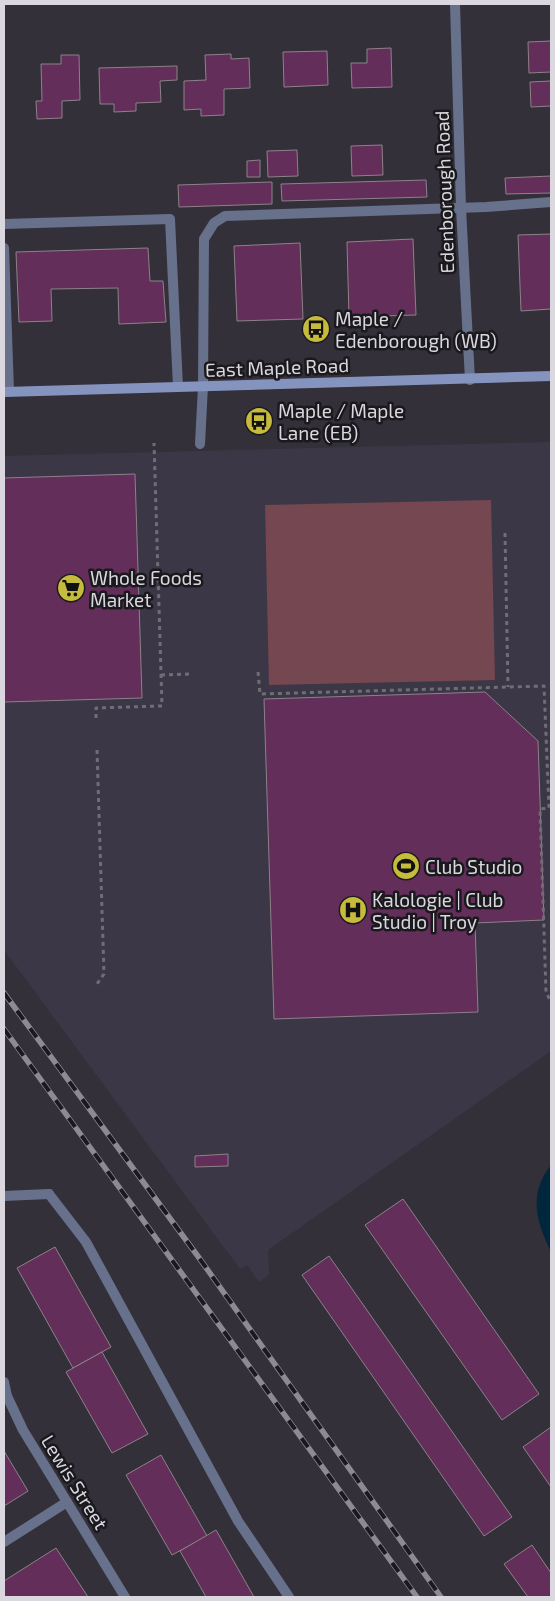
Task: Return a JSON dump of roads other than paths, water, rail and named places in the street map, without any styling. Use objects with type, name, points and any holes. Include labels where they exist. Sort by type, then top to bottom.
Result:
[{"type":"main road","name":"East Maple Road","points":[[7,391],[470,380],[551,376]]},
{"type":"street","name":"Edenborough Road","points":[[455,4],[461,208],[470,380]]},
{"type":"street","points":[[200,444],[203,386],[204,239],[214,223],[225,216],[461,208],[551,202]]},
{"type":"street","points":[[4,224],[170,219],[178,387]]},
{"type":"street","points":[[4,248],[7,391]]},
{"type":"street","points":[[4,1196],[49,1194],[86,1242],[238,1522],[289,1597]]},
{"type":"street","name":"Lewis Street","points":[[4,1382],[5,1397],[22,1430],[125,1597]]},
{"type":"street","points":[[4,1542],[67,1502]]},
{"type":"water","points":[[551,1165],[551,1252],[538,1218],[537,1197],[539,1186]]},
{"type":"railway","points":[[4,993],[197,1255],[441,1597]]},
{"type":"railway","points":[[4,1029],[417,1597]]},
{"type":"place","name":"Maple / Edenborough (WB)","points":[[316,329]]},
{"type":"place","name":"Maple / Maple Lane (EB)","points":[[259,421]]},
{"type":"place","name":"Whole Foods Market","points":[[71,588]]},
{"type":"place","name":"Club Studio","points":[[406,866]]},
{"type":"place","name":"Kalologie | Club Studio | Troy","points":[[353,910]]}]
